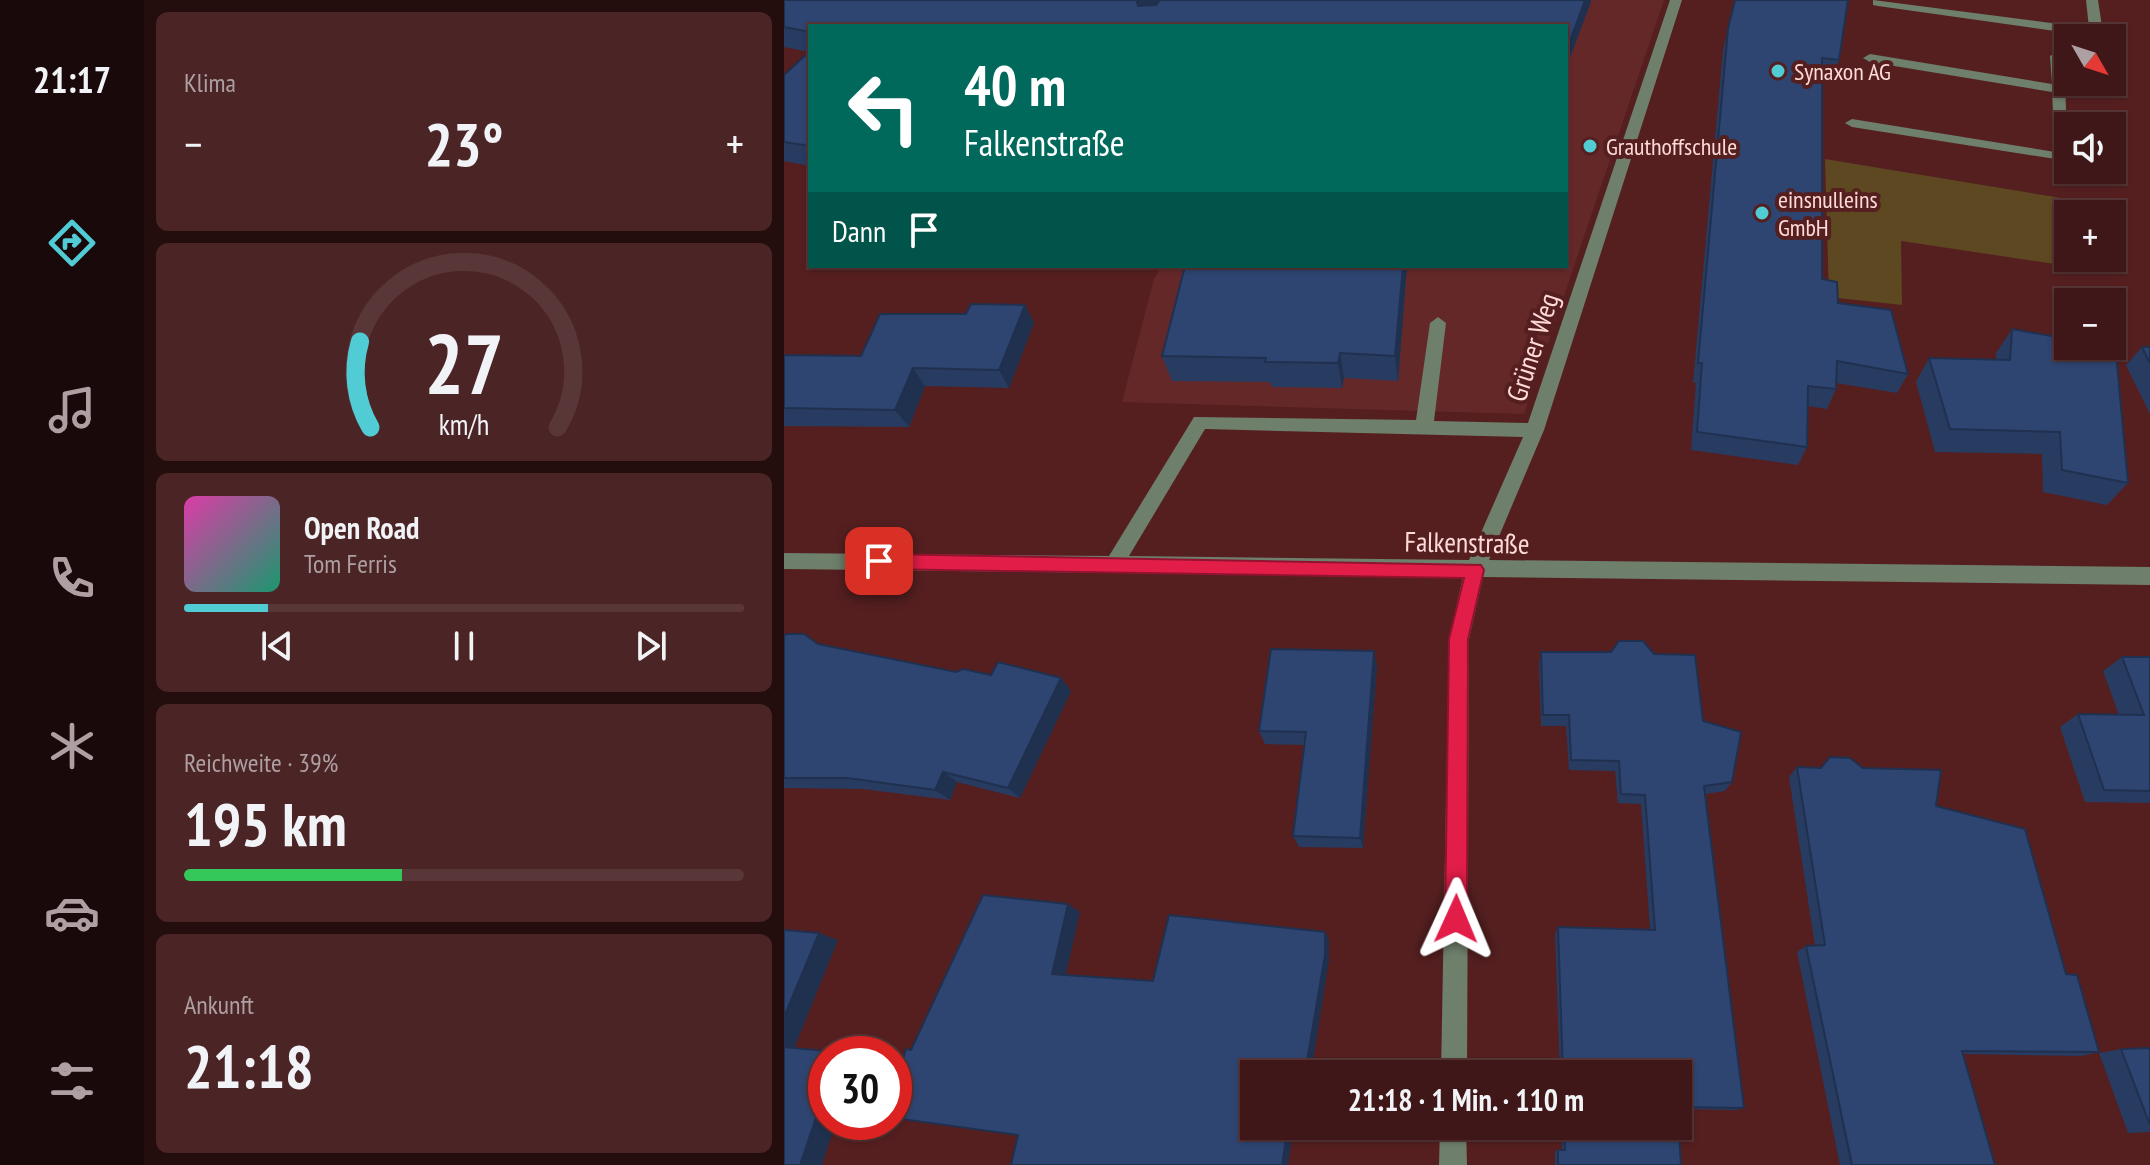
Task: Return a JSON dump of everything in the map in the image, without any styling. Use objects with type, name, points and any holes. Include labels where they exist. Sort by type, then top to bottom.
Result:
[{"type":"street","name":"Grüner Weg","points":[[1454,1060],[1459,639],[1475,570],[1535,430],[1676,0]]},
{"type":"street","points":[[2092,0],[2092,24]]},
{"type":"street","points":[[1878,2],[2054,30]]},
{"type":"street","points":[[1870,58],[2054,88]]},
{"type":"street","points":[[1852,123],[2063,158],[2059,96]]},
{"type":"street","points":[[1424,425],[1438,323]]},
{"type":"street","points":[[1115,563],[1200,422],[1535,430]]},
{"type":"street","name":"Falkenstraße","points":[[784,561],[2150,576]]},
{"type":"street","points":[[1453,1140],[1453,1165]]},
{"type":"shaded area","name":"Grauthoffschule","points":[[1335,0],[1664,0],[1524,414],[1122,402],[1154,279],[1161,268],[1568,268],[1568,24]]},
{"type":"shaded area","points":[[1825,159],[2073,200],[2054,200],[2054,264],[1901,241],[1902,305],[1829,297]]},
{"type":"building","points":[[784,0],[1139,0],[1138,6],[1156,5],[1160,0],[1585,0],[1570,41],[1568,24],[808,24],[808,32],[784,27]]},
{"type":"building","points":[[1735,0],[1848,0],[1839,60],[1822,58],[1822,279],[1837,282],[1838,303],[1891,310],[1908,374],[1837,361],[1836,389],[1808,386],[1807,447],[1697,432],[1702,363],[1698,363],[1728,29]]},
{"type":"building","points":[[808,53],[808,146],[784,142],[784,75]]},
{"type":"building","points":[[1184,268],[1403,268],[1395,356],[1340,353],[1338,363],[1162,356]]},
{"type":"building","points":[[971,304],[1025,305],[999,370],[913,368],[895,410],[784,408],[784,355],[861,356],[880,314],[966,314]]},
{"type":"building","points":[[2012,329],[2054,336],[2054,360],[2117,360],[2128,483],[2062,470],[2060,432],[1950,429],[1929,358],[2010,360]]},
{"type":"building","points":[[2142,347],[2150,347],[2150,363]]},
{"type":"building","points":[[804,634],[818,644],[956,672],[963,669],[991,675],[998,662],[1061,678],[1008,788],[943,772],[935,790],[847,778],[784,778],[784,636]]},
{"type":"building","points":[[1619,641],[1643,641],[1654,654],[1695,655],[1703,721],[1741,732],[1732,782],[1704,786],[1744,1108],[1692,1107],[1692,1060],[1563,1060],[1558,927],[1655,930],[1645,795],[1621,794],[1619,761],[1571,760],[1569,715],[1543,715],[1541,652],[1611,652]]},
{"type":"building","points":[[1271,649],[1374,651],[1360,838],[1293,836],[1306,732],[1259,731]]},
{"type":"building","points":[[2122,657],[2150,657],[2150,791],[2104,790],[2078,714],[2144,715]]},
{"type":"building","points":[[1830,757],[1850,758],[1863,768],[1941,770],[1936,806],[2025,829],[2066,974],[2077,975],[2099,1052],[1962,1051],[1995,1165],[1852,1165],[1806,946],[1825,945],[1797,767],[1821,768]]},
{"type":"building","points":[[983,895],[1068,904],[1052,974],[1153,981],[1169,915],[1325,932],[1325,955],[1307,1060],[1240,1060],[1240,1140],[1286,1140],[1282,1165],[1011,1165],[1018,1135],[912,1120],[912,1048]]},
{"type":"building","points":[[784,930],[819,933],[784,1017]]},
{"type":"building","points":[[784,1047],[808,1049],[808,1140],[800,1165],[784,1165]]},
{"type":"building","points":[[2150,1048],[2150,1125],[2121,1049]]},
{"type":"building","points":[[1565,1140],[1679,1140],[1681,1165],[1558,1165],[1558,1150],[1565,1150]]},
{"type":"place","name":"Synaxon AG","points":[[1778,71]]},
{"type":"place","name":"Grauthoffschule","points":[[1590,146]]},
{"type":"place","name":"einsnulleins GmbH","points":[[1762,213]]},
{"type":"route","points":[[879,561],[1475,570],[1459,639],[1456,919]]}]
